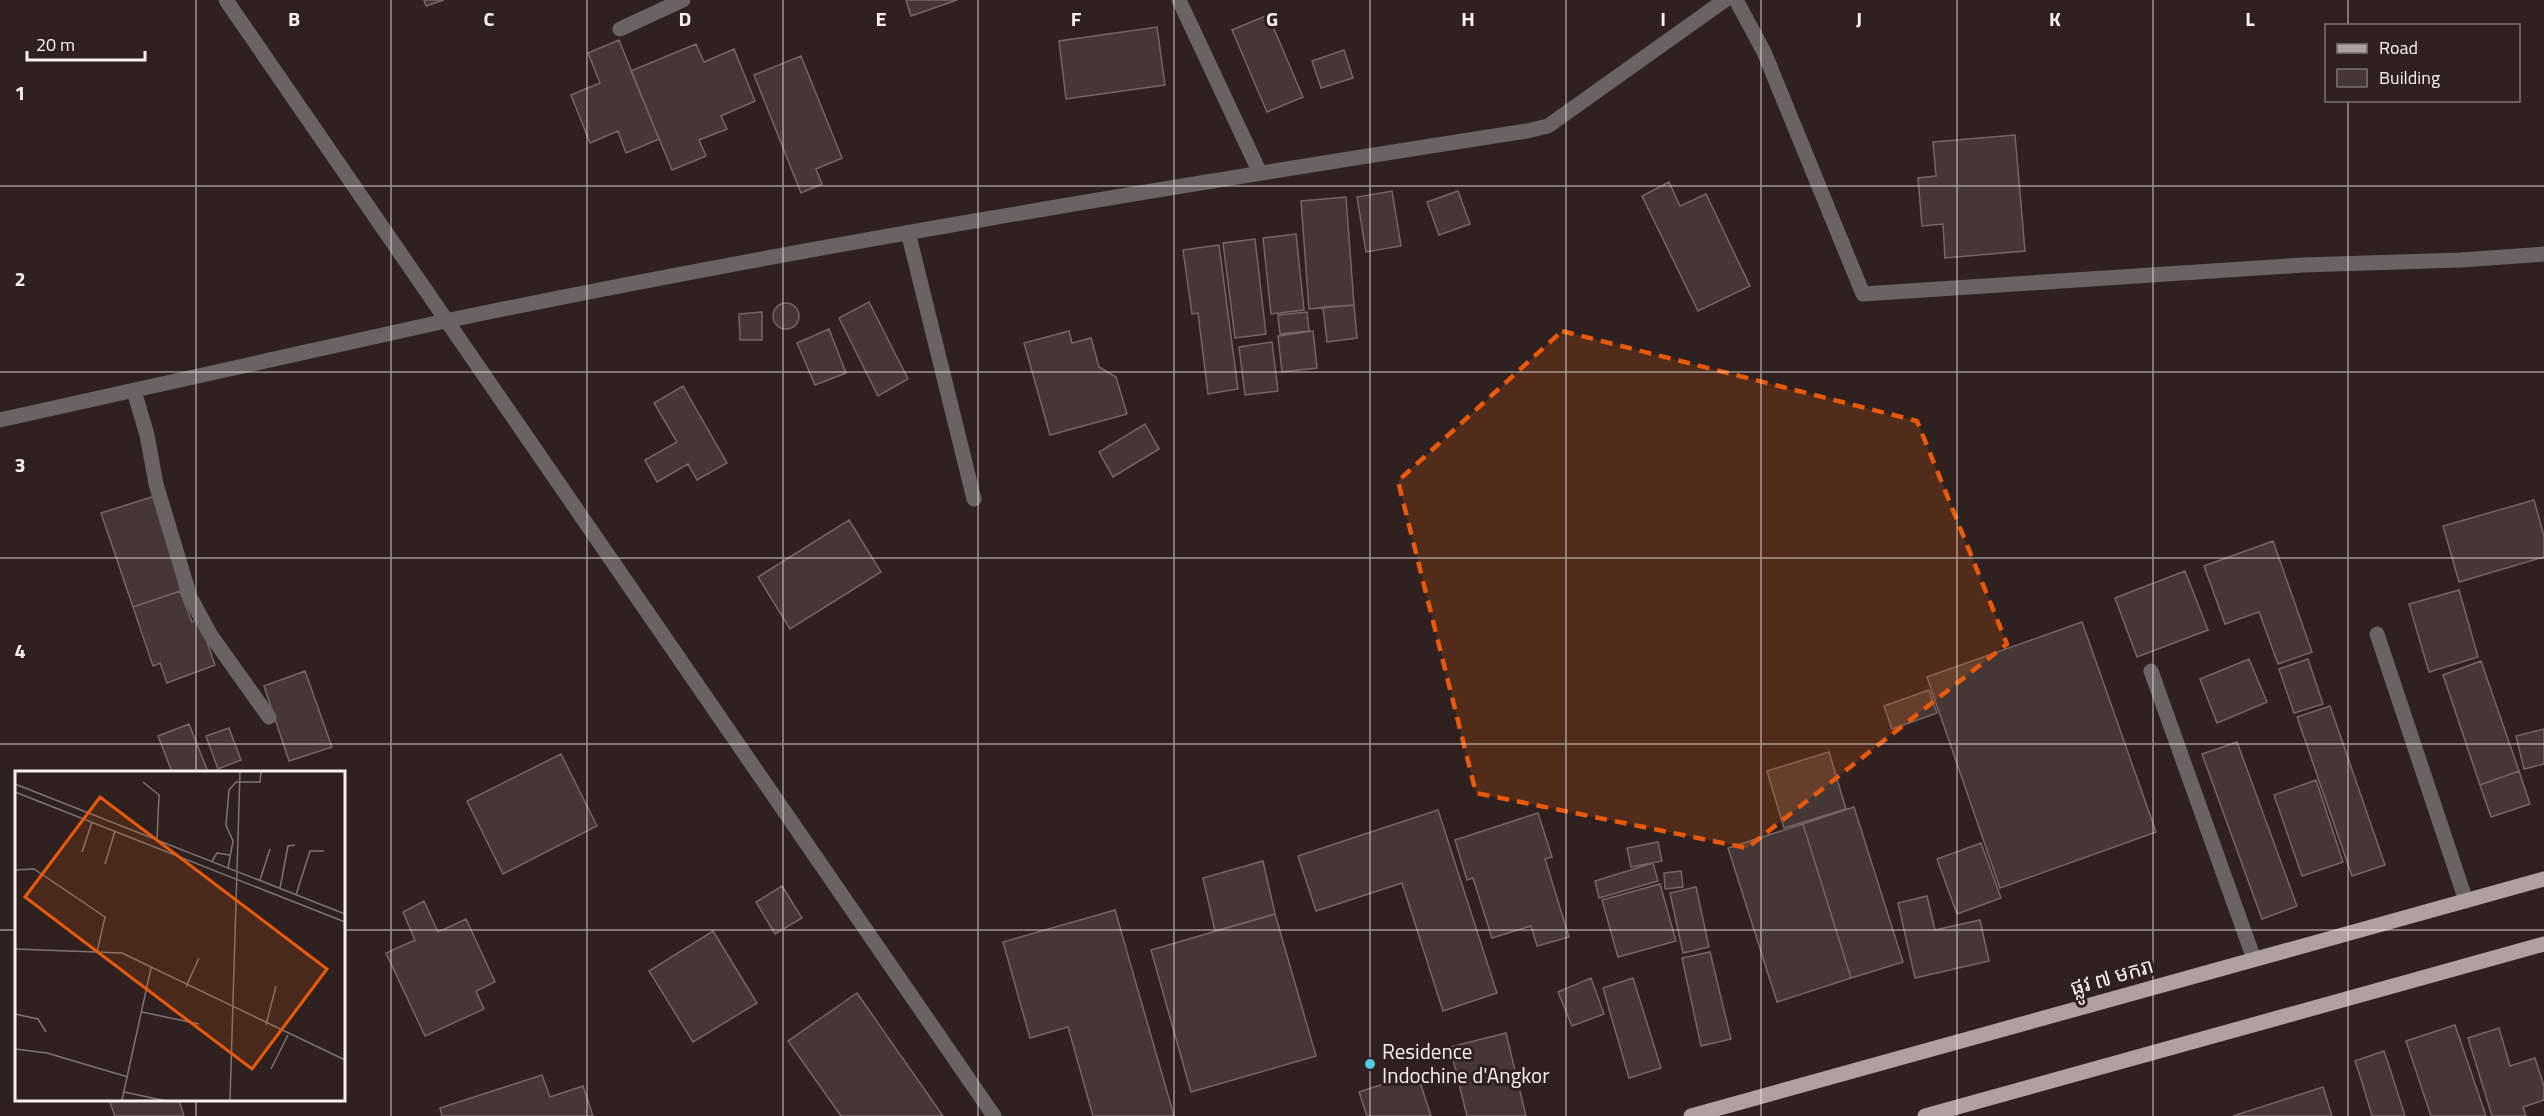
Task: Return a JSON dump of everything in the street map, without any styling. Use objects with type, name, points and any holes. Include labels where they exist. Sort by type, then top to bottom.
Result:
[{"type":"main road","name":"ផ្លូវ ៧ មករា","points":[[1691,1116],[2544,879]]},
{"type":"main road","points":[[1925,1116],[2544,944]]},
{"type":"street","points":[[226,0],[450,320],[776,803],[994,1116]]},
{"type":"street","points":[[620,29],[683,0]]},
{"type":"street","points":[[1179,0],[1260,173]]},
{"type":"street","points":[[0,420],[450,320],[908,232],[1548,126],[1725,0]]},
{"type":"street","points":[[1736,0],[1764,52],[1863,294],[2303,265],[2461,260],[2544,254]]},
{"type":"street","points":[[908,232],[974,499]]},
{"type":"street","points":[[134,391],[147,435],[156,484],[190,597],[210,634],[269,717]]},
{"type":"street","points":[[2377,634],[2466,901]]},
{"type":"street","points":[[2151,670],[2254,959]]},
{"type":"highlighted area","points":[[1562,331],[1917,421],[2007,644],[1747,848],[1476,793],[1398,481]]},
{"type":"building","points":[[424,0],[444,0],[426,6]]},
{"type":"building","points":[[906,0],[957,0],[911,16]]},
{"type":"building","points":[[1268,15],[1303,97],[1267,112],[1232,30]]},
{"type":"building","points":[[1157,27],[1165,85],[1066,99],[1059,41]]},
{"type":"building","points":[[619,40],[659,139],[626,153],[618,131],[590,143],[571,95],[600,83],[588,53]]},
{"type":"building","points":[[696,44],[704,62],[734,49],[755,101],[721,116],[727,129],[699,140],[706,156],[672,170],[631,71]]},
{"type":"building","points":[[1344,50],[1353,78],[1321,88],[1312,61]]},
{"type":"building","points":[[801,56],[842,158],[816,169],[822,184],[801,193],[754,75]]},
{"type":"building","points":[[2015,135],[2025,251],[1945,258],[1943,224],[1922,226],[1918,178],[1936,176],[1933,142]]},
{"type":"building","points":[[1669,182],[1680,206],[1706,194],[1750,286],[1698,311],[1642,196]]},
{"type":"building","points":[[1392,191],[1401,246],[1366,252],[1357,197]]},
{"type":"building","points":[[1458,191],[1470,224],[1439,235],[1427,202]]},
{"type":"building","points":[[1346,197],[1354,305],[1309,309],[1301,201]]},
{"type":"building","points":[[1296,234],[1304,310],[1271,314],[1263,238]]},
{"type":"building","points":[[1255,239],[1266,334],[1235,338],[1223,243]]},
{"type":"building","points":[[1219,245],[1238,389],[1208,394],[1198,313],[1192,314],[1183,250]]},
{"type":"building","points":[[869,302],[908,379],[878,396],[839,318]]},
{"type":"building","points":[[786,303],[795,307],[799,316],[795,325],[786,329],[777,325],[773,316],[777,307]]},
{"type":"building","points":[[1354,305],[1357,338],[1327,342],[1323,307]]},
{"type":"building","points":[[762,312],[762,340],[740,340],[739,314]]},
{"type":"building","points":[[1307,312],[1309,331],[1280,334],[1278,315]]},
{"type":"building","points":[[829,329],[846,373],[815,385],[797,343]]},
{"type":"building","points":[[1069,331],[1072,343],[1091,338],[1099,367],[1116,377],[1127,414],[1050,435],[1024,343]]},
{"type":"building","points":[[1313,331],[1317,368],[1282,372],[1278,336]]},
{"type":"building","points":[[1272,342],[1278,391],[1245,395],[1239,347]]},
{"type":"building","points":[[683,386],[727,463],[697,480],[688,464],[657,482],[645,460],[677,442],[654,403]]},
{"type":"building","points":[[1145,424],[1159,449],[1113,477],[1099,452]]},
{"type":"building","points":[[155,496],[186,589],[133,607],[101,513]]},
{"type":"building","points":[[2534,500],[2544,536],[2544,557],[2459,582],[2443,526]]},
{"type":"building","points":[[849,520],[881,572],[790,629],[758,577]]},
{"type":"building","points":[[2273,541],[2312,652],[2278,664],[2259,612],[2225,624],[2204,566]]},
{"type":"building","points":[[2185,571],[2208,630],[2137,657],[2115,598]]},
{"type":"building","points":[[2459,590],[2478,657],[2429,672],[2409,604]]},
{"type":"building","points":[[180,591],[192,622],[199,619],[215,665],[167,683],[160,663],[153,666],[133,607]]},
{"type":"building","points":[[2082,622],[2156,832],[2000,888],[1927,677]]},
{"type":"building","points":[[2249,659],[2267,702],[2217,723],[2200,679]]},
{"type":"building","points":[[2308,659],[2323,704],[2294,713],[2279,669]]},
{"type":"building","points":[[2481,661],[2519,771],[2480,785],[2443,675]]},
{"type":"building","points":[[305,671],[332,747],[289,761],[264,686]]},
{"type":"building","points":[[1929,690],[1937,713],[1892,729],[1884,706]]},
{"type":"building","points":[[2330,706],[2385,865],[2352,876],[2297,717]]},
{"type":"building","points":[[189,724],[208,771],[172,771],[158,736]]},
{"type":"building","points":[[229,728],[241,760],[218,769],[206,736]]},
{"type":"building","points":[[2544,729],[2544,764],[2524,769],[2516,736]]},
{"type":"building","points":[[2237,742],[2297,906],[2262,919],[2202,754]]},
{"type":"building","points":[[1829,752],[1846,809],[1784,828],[1767,771]]},
{"type":"building","points":[[561,754],[597,826],[503,874],[467,801]]},
{"type":"building","points":[[2519,771],[2530,804],[2491,817],[2480,785]]},
{"type":"building","points":[[2316,780],[2343,862],[2302,876],[2274,795]]},
{"type":"building","points":[[1854,807],[1903,962],[1851,978],[1803,824]]},
{"type":"building","points":[[1438,810],[1497,993],[1443,1011],[1402,883],[1316,911],[1298,856]]},
{"type":"building","points":[[1538,813],[1552,857],[1545,859],[1569,937],[1537,946],[1531,926],[1492,938],[1473,878],[1467,880],[1455,840]]},
{"type":"building","points":[[1803,824],[1851,978],[1777,1002],[1728,848]]},
{"type":"building","points":[[1658,842],[1662,861],[1631,867],[1627,848]]},
{"type":"building","points":[[1981,843],[2001,898],[1957,914],[1937,859]]},
{"type":"building","points":[[1263,861],[1275,914],[1215,931],[1203,878]]},
{"type":"building","points":[[1653,863],[1658,881],[1599,898],[1595,881]]},
{"type":"building","points":[[1681,871],[1683,887],[1665,889],[1664,873]]},
{"type":"building","points":[[1660,884],[1676,941],[1618,957],[1602,900]]},
{"type":"building","points":[[782,886],[802,918],[775,934],[756,902]]},
{"type":"building","points":[[1696,887],[1709,947],[1683,953],[1670,893]]},
{"type":"building","points":[[1927,896],[1935,930],[1980,920],[1989,961],[1915,978],[1898,903]]},
{"type":"building","points":[[424,901],[438,932],[466,919],[495,982],[476,991],[484,1009],[425,1036],[386,953],[415,940],[403,912]]},
{"type":"building","points":[[1115,910],[1174,1116],[1093,1116],[1068,1027],[1030,1038],[1003,942]]},
{"type":"building","points":[[1275,914],[1316,1056],[1191,1092],[1151,950]]},
{"type":"building","points":[[713,931],[757,1003],[693,1042],[649,971]]},
{"type":"building","points":[[1710,952],[1731,1039],[1701,1046],[1682,958]]},
{"type":"building","points":[[1591,978],[1604,1014],[1572,1026],[1558,992]]},
{"type":"building","points":[[1633,978],[1661,1068],[1629,1078],[1603,988]]},
{"type":"building","points":[[857,993],[943,1116],[841,1116],[788,1041]]},
{"type":"building","points":[[2455,1025],[2486,1116],[2431,1116],[2406,1041]]},
{"type":"building","points":[[2499,1028],[2510,1066],[2535,1058],[2544,1086],[2544,1100],[2523,1107],[2526,1116],[2492,1116],[2468,1038]]},
{"type":"building","points":[[1506,1033],[1526,1116],[1467,1116],[1450,1047]]},
{"type":"building","points":[[2384,1051],[2405,1116],[2372,1116],[2355,1061]]},
{"type":"building","points":[[1417,1073],[1431,1116],[1367,1116],[1359,1092]]},
{"type":"building","points":[[542,1075],[550,1097],[583,1086],[593,1116],[442,1116],[440,1108]]},
{"type":"building","points":[[2323,1087],[2332,1116],[2233,1116]]},
{"type":"building","points":[[109,1101],[179,1101],[184,1116],[115,1116]]},
{"type":"place","name":"Residence Indochine d'Angkor","points":[[1370,1064]]}]
